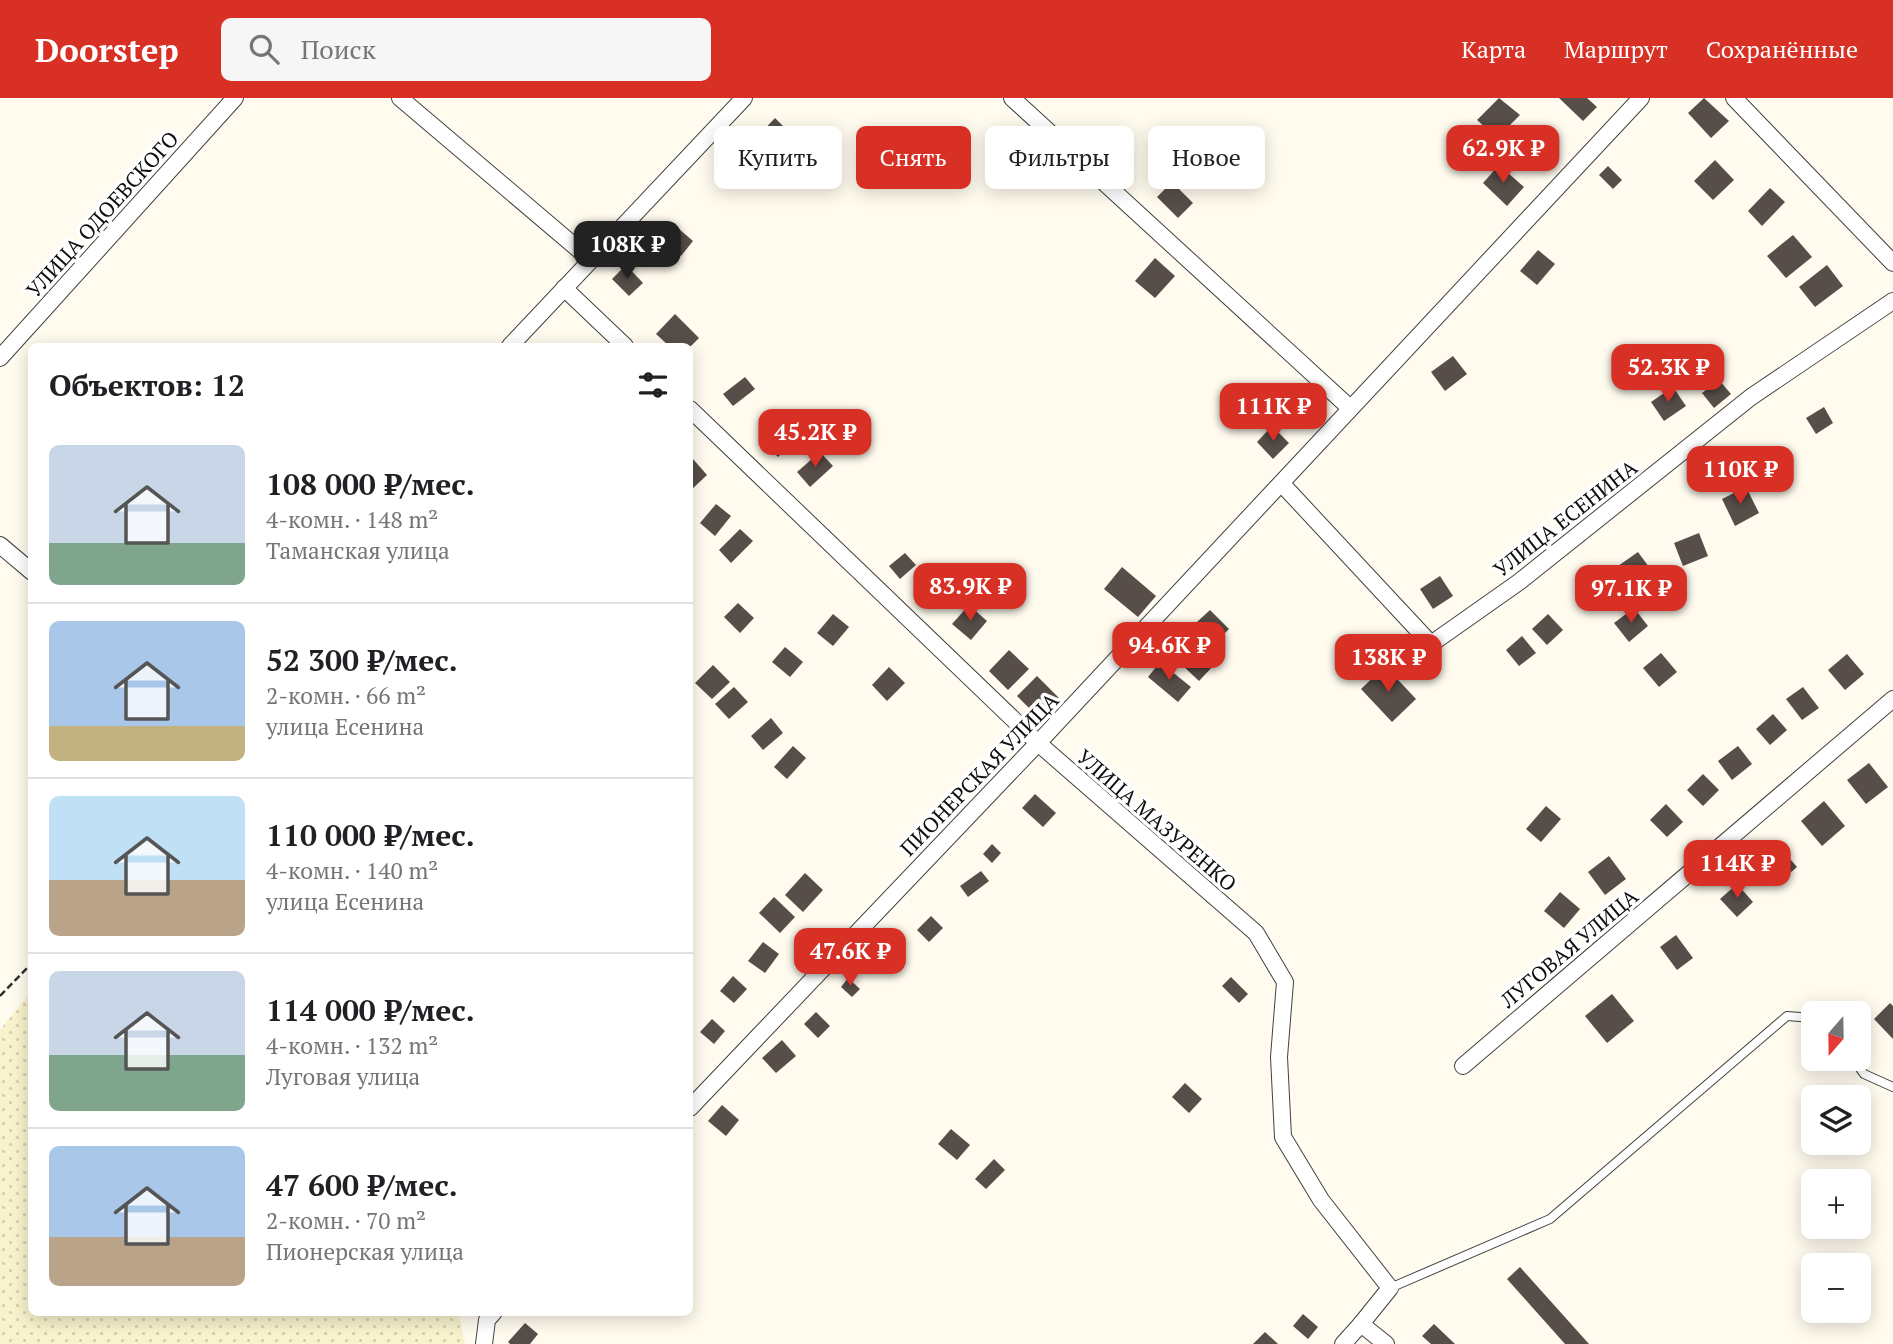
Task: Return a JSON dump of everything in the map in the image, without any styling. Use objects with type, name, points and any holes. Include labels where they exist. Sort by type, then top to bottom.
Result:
[{"type":"street","name":"УЛИЦА ОДОЕВСКОГО","points":[[0,358],[235,98]]},
{"type":"street","points":[[400,98],[591,260]]},
{"type":"street","points":[[513,343],[744,98]]},
{"type":"street","points":[[1012,98],[1350,408]]},
{"type":"street","name":"ПИОНЕРСКАЯ УЛИЦА","points":[[693,1105],[1282,484],[1641,98]]},
{"type":"street","points":[[1734,98],[1893,263]]},
{"type":"street","points":[[564,288],[622,343]]},
{"type":"street","name":"УЛИЦА ЕСЕНИНА","points":[[1282,484],[1431,644],[1518,582],[1751,397],[1893,301]]},
{"type":"street","name":"УЛИЦА МАЗУРЕНКО","points":[[693,412],[1038,743],[1256,933],[1285,982],[1279,1057],[1283,1137],[1321,1200],[1390,1288]]},
{"type":"street","points":[[0,545],[28,569]]},
{"type":"street","name":"ЛУГОВАЯ УЛИЦА","points":[[1463,1066],[1893,699]]},
{"type":"street","points":[[1343,1344],[1390,1288]]},
{"type":"street","points":[[484,1344],[490,1316]]},
{"type":"street","points":[[1362,1324],[1385,1344]]},
{"type":"lane","points":[[1390,1288],[1550,1219],[1787,1016],[1801,1017]]},
{"type":"lane","points":[[1862,1071],[1893,1087]]},
{"type":"path","points":[[0,996],[28,967]]},
{"type":"shaded area","points":[[28,996],[28,1316],[460,1316],[465,1344],[0,1344],[0,1030]]},
{"type":"building","points":[[1499,98],[1520,115],[1497,138],[1477,120]]},
{"type":"building","points":[[1559,98],[1587,98],[1597,107],[1583,121]]},
{"type":"building","points":[[1704,98],[1729,121],[1711,138],[1688,113]]},
{"type":"building","points":[[775,118],[783,126],[767,126]]},
{"type":"building","points":[[1715,160],[1734,180],[1713,200],[1694,181]]},
{"type":"building","points":[[1499,165],[1524,187],[1507,206],[1483,183]]},
{"type":"building","points":[[1608,166],[1622,180],[1613,189],[1599,175]]},
{"type":"building","points":[[1770,188],[1785,202],[1762,226],[1748,211]]},
{"type":"building","points":[[1165,189],[1179,189],[1193,203],[1178,218],[1157,197]]},
{"type":"building","points":[[672,223],[693,241],[681,256],[660,237]]},
{"type":"building","points":[[1793,235],[1812,257],[1786,278],[1767,256]]},
{"type":"building","points":[[1538,250],[1555,264],[1537,285],[1520,271]]},
{"type":"building","points":[[1155,258],[1175,276],[1155,298],[1135,281]]},
{"type":"building","points":[[626,265],[643,283],[629,296],[612,279]]},
{"type":"building","points":[[1827,265],[1843,286],[1815,307],[1799,287]]},
{"type":"building","points":[[675,314],[699,338],[693,344],[666,343],[656,334]]},
{"type":"building","points":[[1453,356],[1467,374],[1445,391],[1431,372]]},
{"type":"building","points":[[745,377],[755,389],[733,406],[723,394]]},
{"type":"building","points":[[1719,380],[1731,394],[1714,408],[1702,393]]},
{"type":"building","points":[[1673,387],[1686,406],[1664,421],[1651,402]]},
{"type":"building","points":[[1824,407],[1833,423],[1816,434],[1806,418]]},
{"type":"building","points":[[779,426],[795,440],[778,457],[763,442]]},
{"type":"building","points":[[1272,426],[1289,443],[1273,459],[1257,442]]},
{"type":"building","points":[[820,452],[833,466],[810,487],[797,472]]},
{"type":"building","points":[[1768,457],[1785,475],[1775,485],[1758,466]]},
{"type":"building","points":[[693,459],[707,475],[693,488]]},
{"type":"building","points":[[1746,487],[1759,513],[1735,526],[1722,499]]},
{"type":"building","points":[[716,504],[731,516],[715,536],[700,523]]},
{"type":"building","points":[[740,529],[753,541],[731,563],[719,550]]},
{"type":"building","points":[[1699,533],[1708,556],[1683,566],[1674,543]]},
{"type":"building","points":[[1638,552],[1657,578],[1637,592],[1618,566]]},
{"type":"building","points":[[905,553],[916,565],[900,579],[889,566]]},
{"type":"building","points":[[1122,567],[1156,596],[1138,617],[1104,589]]},
{"type":"building","points":[[1440,576],[1453,596],[1433,609],[1420,589]]},
{"type":"building","points":[[738,603],[754,618],[740,633],[724,617]]},
{"type":"building","points":[[969,605],[987,621],[971,640],[952,624]]},
{"type":"building","points":[[1634,608],[1648,626],[1629,642],[1614,623]]},
{"type":"building","points":[[1210,610],[1229,629],[1217,641],[1197,622]]},
{"type":"building","points":[[833,614],[849,627],[833,646],[817,633]]},
{"type":"building","points":[[1548,614],[1563,630],[1547,645],[1532,629]]},
{"type":"building","points":[[1522,636],[1536,653],[1519,666],[1506,650]]},
{"type":"building","points":[[785,647],[803,662],[790,677],[772,662]]},
{"type":"building","points":[[1197,647],[1215,664],[1199,681],[1181,664]]},
{"type":"building","points":[[1009,650],[1029,669],[1008,690],[989,671]]},
{"type":"building","points":[[1661,653],[1677,672],[1659,687],[1643,668]]},
{"type":"building","points":[[1847,654],[1864,674],[1845,690],[1828,670]]},
{"type":"building","points":[[1160,662],[1191,687],[1178,702],[1148,677]]},
{"type":"building","points":[[713,665],[730,682],[712,699],[695,683]]},
{"type":"building","points":[[1385,666],[1416,699],[1392,722],[1361,689]]},
{"type":"building","points":[[889,667],[905,683],[887,701],[872,685]]},
{"type":"building","points":[[1037,676],[1059,698],[1039,718],[1017,696]]},
{"type":"building","points":[[734,687],[748,702],[729,719],[715,704]]},
{"type":"building","points":[[1803,687],[1819,708],[1802,720],[1786,699]]},
{"type":"building","points":[[1773,714],[1787,730],[1770,745],[1756,729]]},
{"type":"building","points":[[771,718],[783,733],[763,750],[751,736]]},
{"type":"building","points":[[793,746],[806,758],[787,779],[774,767]]},
{"type":"building","points":[[1738,746],[1752,764],[1732,780],[1718,761]]},
{"type":"building","points":[[1869,763],[1888,787],[1866,804],[1847,780]]},
{"type":"building","points":[[1703,774],[1719,790],[1703,806],[1687,790]]},
{"type":"building","points":[[1035,794],[1056,813],[1043,827],[1022,808]]},
{"type":"building","points":[[1824,801],[1845,826],[1822,846],[1801,821]]},
{"type":"building","points":[[1666,804],[1683,822],[1667,837],[1650,820]]},
{"type":"building","points":[[1546,806],[1561,819],[1541,842],[1526,829]]},
{"type":"building","points":[[992,844],[1001,853],[992,863],[983,854]]},
{"type":"building","points":[[1777,844],[1797,867],[1777,884],[1758,860]]},
{"type":"building","points":[[1609,856],[1626,879],[1605,895],[1588,872]]},
{"type":"building","points":[[981,871],[989,881],[968,897],[960,886]]},
{"type":"building","points":[[805,873],[823,890],[803,912],[785,895]]},
{"type":"building","points":[[1737,884],[1753,902],[1737,917],[1720,899]]},
{"type":"building","points":[[1560,892],[1580,909],[1564,928],[1544,911]]},
{"type":"building","points":[[774,897],[795,917],[780,933],[759,913]]},
{"type":"building","points":[[931,916],[943,928],[929,942],[917,930]]},
{"type":"building","points":[[1676,935],[1693,958],[1677,970],[1660,947]]},
{"type":"building","points":[[763,942],[779,954],[765,973],[748,961]]},
{"type":"building","points":[[733,976],[747,989],[734,1003],[720,991]]},
{"type":"building","points":[[1231,977],[1248,994],[1239,1003],[1222,986]]},
{"type":"building","points":[[848,978],[860,989],[852,997],[841,987]]},
{"type":"building","points":[[1612,994],[1634,1021],[1607,1043],[1585,1016]]},
{"type":"building","points":[[1890,1003],[1893,1006],[1893,1039],[1874,1019]]},
{"type":"building","points":[[816,1012],[830,1026],[818,1038],[804,1024]]},
{"type":"building","points":[[712,1019],[725,1031],[714,1044],[700,1032]]},
{"type":"building","points":[[782,1040],[796,1056],[776,1073],[762,1058]]},
{"type":"building","points":[[1185,1083],[1202,1099],[1189,1113],[1172,1097]]},
{"type":"building","points":[[722,1105],[739,1120],[726,1136],[708,1121]]},
{"type":"building","points":[[951,1129],[970,1145],[957,1160],[938,1144]]},
{"type":"building","points":[[994,1159],[1005,1170],[986,1189],[975,1179]]},
{"type":"building","points":[[1520,1267],[1589,1344],[1565,1344],[1507,1279]]},
{"type":"building","points":[[1303,1314],[1318,1327],[1308,1339],[1293,1326]]},
{"type":"building","points":[[525,1323],[538,1334],[530,1344],[510,1344],[508,1342]]},
{"type":"building","points":[[1434,1324],[1455,1344],[1431,1344],[1422,1336]]},
{"type":"building","points":[[1265,1332],[1278,1344],[1253,1344]]}]
